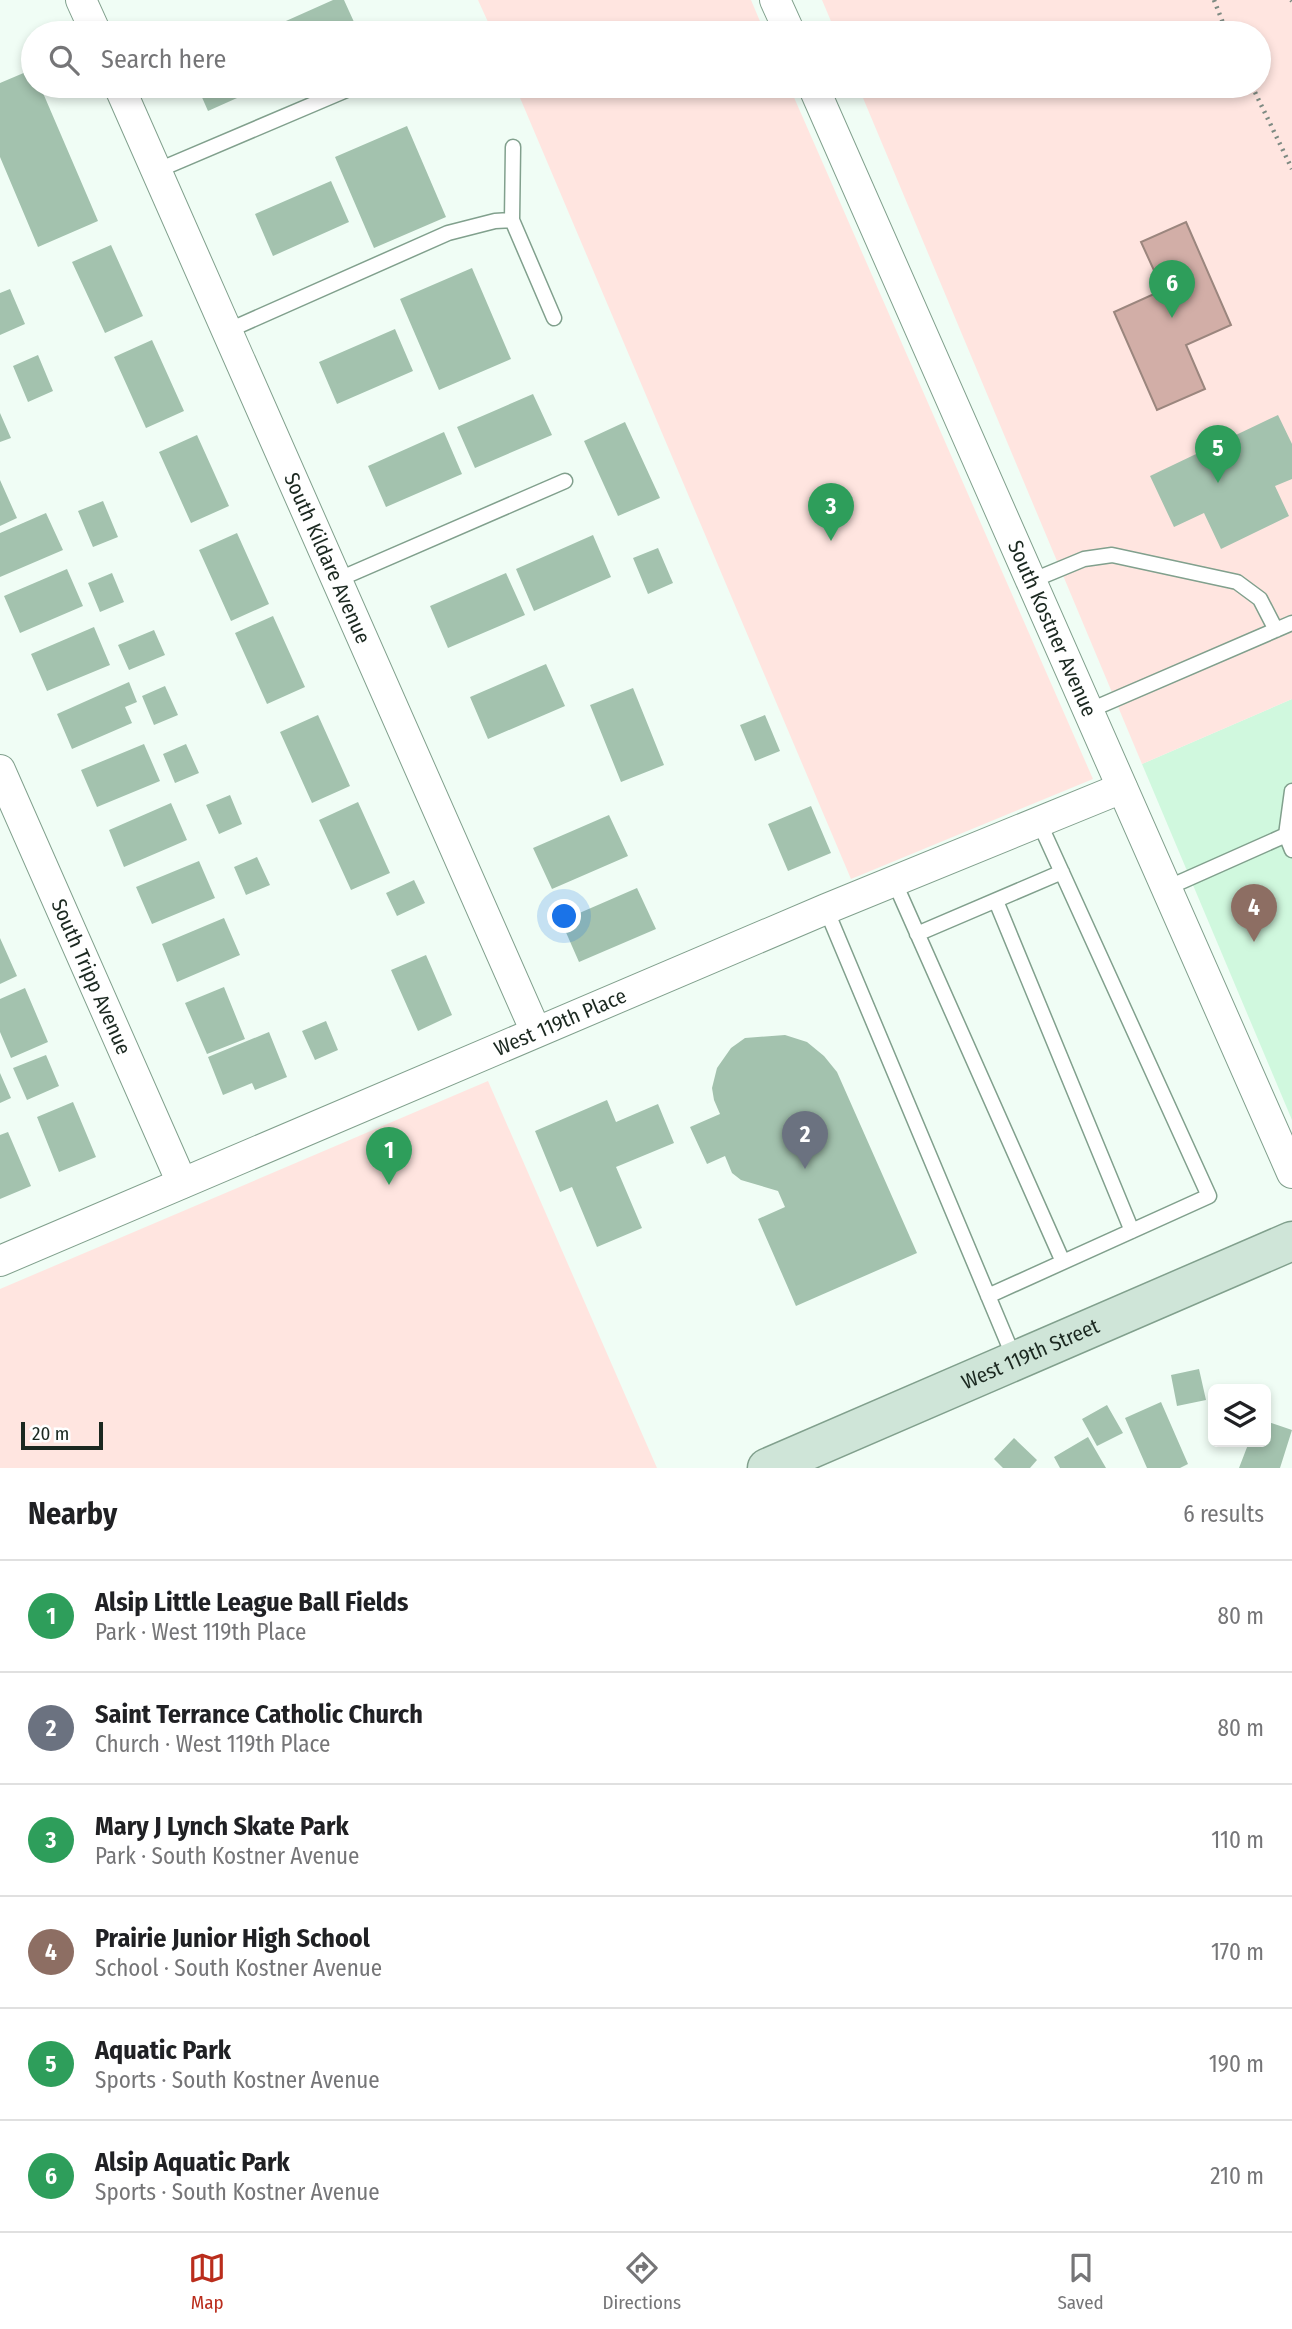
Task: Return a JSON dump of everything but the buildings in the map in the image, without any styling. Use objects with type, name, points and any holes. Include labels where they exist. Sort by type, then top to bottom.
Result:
[{"type":"street","points":[[81,0],[91,21]]},
{"type":"street","points":[[775,0],[785,21]]},
{"type":"street","name":"South Kildare Avenue","points":[[124,98],[536,1032]]},
{"type":"street","name":"South Kostner Avenue","points":[[818,98],[1291,1166]]},
{"type":"street","name":"South Tripp Avenue","points":[[0,770],[182,1183]]},
{"type":"street","name":"West 119th Place","points":[[0,1261],[826,909],[1122,788]]},
{"type":"street","name":"West 119th Street","points":[[768,1468],[1292,1241]]},
{"type":"lane","points":[[156,170],[327,98]]},
{"type":"lane","points":[[513,147],[512,220],[554,318]]},
{"type":"lane","points":[[227,331],[448,233],[495,221],[512,220]]},
{"type":"lane","points":[[337,580],[565,481]]},
{"type":"lane","points":[[1031,581],[1084,559],[1112,555],[1237,582],[1260,599],[1276,630]]},
{"type":"lane","points":[[1088,711],[1292,623]]},
{"type":"lane","points":[[1292,791],[1286,835],[1292,850]]},
{"type":"lane","points":[[988,1296],[1209,1196],[1039,822]]},
{"type":"lane","points":[[1167,888],[1286,835]]},
{"type":"lane","points":[[917,934],[1062,872]]},
{"type":"lane","points":[[894,881],[1063,1262]]},
{"type":"lane","points":[[996,901],[1132,1231]]},
{"type":"lane","points":[[826,909],[1016,1361]]},
{"type":"path","points":[[1214,0],[1222,21]]},
{"type":"path","points":[[1258,98],[1292,169]]},
{"type":"shaded area","points":[[478,0],[751,0],[760,21],[488,21]]},
{"type":"shaded area","points":[[822,0],[1292,0],[1292,699],[1142,764],[863,98],[1271,98],[1271,21],[831,21]]},
{"type":"shaded area","points":[[520,98],[794,98],[1093,779],[851,879]]},
{"type":"shaded area","points":[[1186,222],[1231,325],[1186,345],[1205,389],[1157,410],[1114,312],[1163,290],[1141,242]]},
{"type":"shaded area","points":[[1292,699],[1292,1120],[1142,764]]},
{"type":"shaded area","points":[[488,1081],[657,1468],[0,1468],[0,1289]]},
{"type":"place","name":"Alsip Aquatic Park","points":[[1172,318]]},
{"type":"place","name":"Aquatic Park","points":[[1218,483]]},
{"type":"place","name":"Mary J Lynch Skate Park","points":[[831,541]]},
{"type":"place","name":"Prairie Junior High School","points":[[1254,942]]},
{"type":"place","name":"Saint Terrance Catholic Church","points":[[805,1169]]},
{"type":"place","name":"Alsip Little League Ball Fields","points":[[389,1185]]}]
